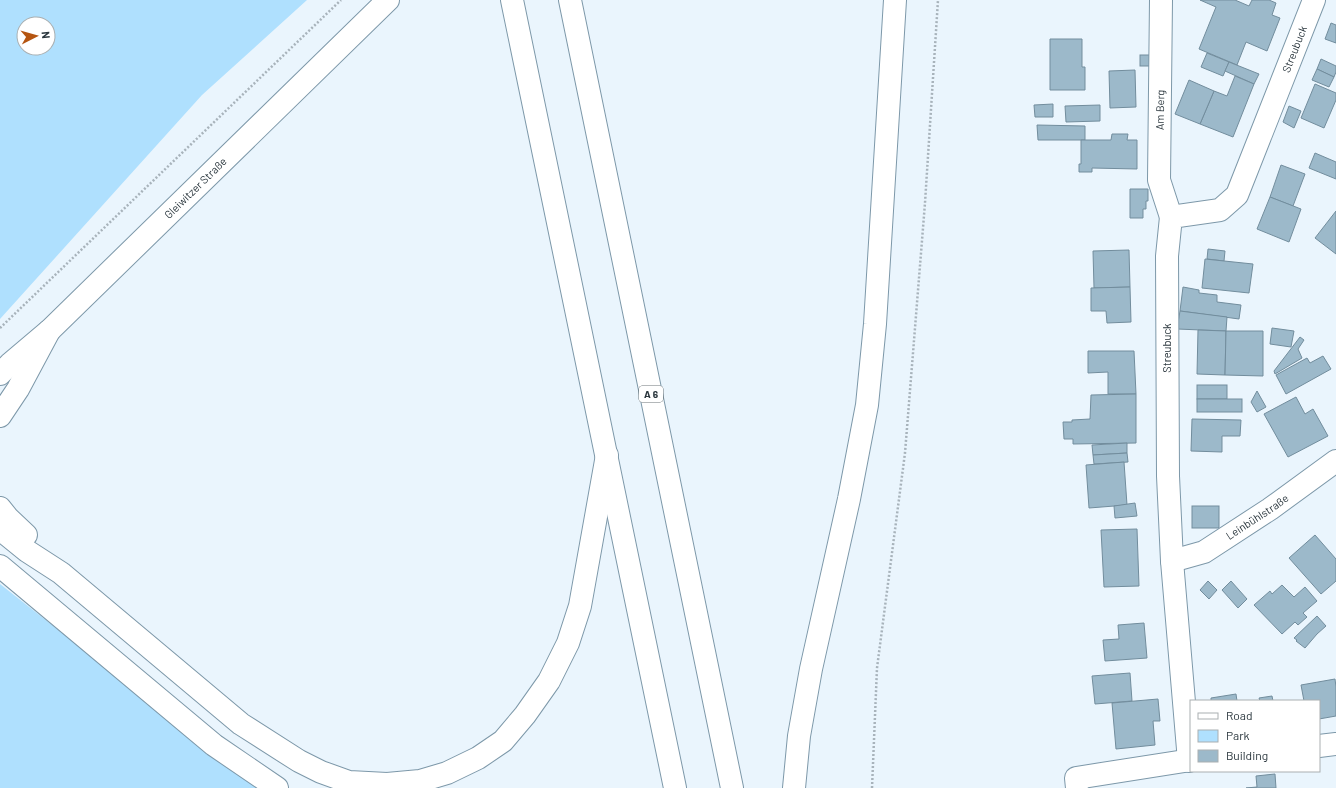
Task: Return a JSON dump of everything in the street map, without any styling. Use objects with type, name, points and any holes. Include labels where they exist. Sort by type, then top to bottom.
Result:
[{"type":"main road","name":"Gleiwitzer Straße","points":[[0,374],[49,331],[388,0]]},
{"type":"main road","points":[[512,0],[675,788]]},
{"type":"main road","name":"A 6","points":[[570,0],[732,788]]},
{"type":"main road","points":[[794,788],[799,736],[811,669],[851,492],[867,405],[876,311],[895,0]]},
{"type":"main road","name":"Am Berg","points":[[1161,0],[1159,180],[1171,217]]},
{"type":"main road","name":"Streubuck","points":[[1190,760],[1172,561],[1168,476],[1166,256],[1171,217],[1220,210],[1237,195],[1314,0]]},
{"type":"main road","points":[[0,416],[18,389],[49,331]]},
{"type":"main road","points":[[0,529],[27,551],[61,573],[241,724],[299,761],[321,772],[349,782],[387,784],[420,781],[447,773],[478,758],[503,741],[525,715],[549,681],[568,643],[581,599],[607,455]]},
{"type":"main road","name":"Leinbühlstraße","points":[[1172,561],[1204,552],[1270,509],[1336,461]]},
{"type":"main road","points":[[0,508],[12,522],[34,542],[61,573]]},
{"type":"main road","points":[[0,566],[214,745],[277,788]]},
{"type":"main road","points":[[1320,746],[1336,744]]},
{"type":"main road","points":[[1076,783],[1190,760]]},
{"type":"path","points":[[0,328],[341,0]]},
{"type":"path","points":[[872,788],[877,668],[905,453],[925,203],[938,0]]},
{"type":"green space","points":[[0,0],[307,0],[202,95],[0,319]]},
{"type":"green space","points":[[0,584],[259,788],[0,788]]},
{"type":"building","points":[[1200,0],[1235,0],[1249,6],[1252,0],[1269,0],[1276,3],[1272,15],[1280,18],[1267,51],[1246,42],[1237,65],[1199,49],[1216,7]]},
{"type":"building","points":[[1331,23],[1336,25],[1336,43],[1325,39]]},
{"type":"building","points":[[1050,39],[1082,39],[1082,67],[1085,67],[1085,90],[1050,90]]},
{"type":"building","points":[[1207,53],[1229,62],[1223,76],[1201,67]]},
{"type":"building","points":[[1140,55],[1151,55],[1151,66],[1140,66]]},
{"type":"building","points":[[1321,59],[1336,66],[1334,77],[1317,69]]},
{"type":"building","points":[[1229,62],[1259,74],[1254,84],[1225,71]]},
{"type":"building","points":[[1317,69],[1334,77],[1329,87],[1312,80]]},
{"type":"building","points":[[1135,70],[1136,107],[1110,108],[1109,71]]},
{"type":"building","points":[[1235,76],[1254,84],[1233,137],[1200,124],[1214,91],[1227,96]]},
{"type":"building","points":[[1189,80],[1214,91],[1200,124],[1175,114]]},
{"type":"building","points":[[1315,84],[1336,93],[1336,100],[1324,128],[1301,118]]},
{"type":"building","points":[[1053,104],[1053,117],[1035,117],[1034,105]]},
{"type":"building","points":[[1100,105],[1100,121],[1066,122],[1065,106]]},
{"type":"building","points":[[1289,106],[1301,111],[1294,128],[1283,122]]},
{"type":"building","points":[[1037,125],[1085,126],[1085,140],[1038,140]]},
{"type":"building","points":[[1112,134],[1128,134],[1127,140],[1137,140],[1137,169],[1092,168],[1092,172],[1079,172],[1079,164],[1081,164],[1081,140],[1111,140]]},
{"type":"building","points":[[1315,153],[1336,162],[1336,179],[1309,168]]},
{"type":"building","points":[[1281,165],[1305,174],[1293,206],[1270,197]]},
{"type":"building","points":[[1130,189],[1148,189],[1148,201],[1146,201],[1146,209],[1143,209],[1143,218],[1130,218]]},
{"type":"building","points":[[1270,197],[1301,209],[1289,242],[1257,229]]},
{"type":"building","points":[[1336,211],[1336,254],[1315,238]]},
{"type":"building","points":[[1208,249],[1225,251],[1224,261],[1207,259]]},
{"type":"building","points":[[1129,250],[1130,287],[1094,288],[1093,251]]},
{"type":"building","points":[[1205,259],[1253,264],[1249,293],[1202,288]]},
{"type":"building","points":[[1130,287],[1131,322],[1107,323],[1106,311],[1091,311],[1091,288]]},
{"type":"building","points":[[1183,287],[1199,290],[1199,293],[1217,295],[1217,302],[1241,305],[1239,319],[1180,311]]},
{"type":"building","points":[[1180,311],[1227,317],[1226,331],[1177,329]]},
{"type":"building","points":[[1272,328],[1294,331],[1291,347],[1270,344]]},
{"type":"building","points":[[1198,330],[1226,331],[1225,375],[1197,374]]},
{"type":"building","points":[[1226,331],[1263,331],[1263,376],[1225,375]]},
{"type":"building","points":[[1300,337],[1304,340],[1298,349],[1302,358],[1275,374],[1274,371]]},
{"type":"building","points":[[1088,351],[1134,351],[1136,394],[1108,394],[1108,372],[1088,373]]},
{"type":"building","points":[[1323,356],[1331,369],[1286,394],[1276,375],[1307,358],[1310,363]]},
{"type":"building","points":[[1197,385],[1227,385],[1227,399],[1197,399]]},
{"type":"building","points":[[1257,391],[1266,407],[1257,412],[1251,402]]},
{"type":"building","points":[[1136,394],[1136,443],[1073,444],[1073,439],[1064,439],[1063,422],[1090,419],[1091,395]]},
{"type":"building","points":[[1296,397],[1305,414],[1313,409],[1328,436],[1288,457],[1264,414]]},
{"type":"building","points":[[1197,399],[1242,399],[1242,412],[1197,412]]},
{"type":"building","points":[[1192,419],[1241,420],[1240,436],[1222,436],[1222,452],[1191,451]]},
{"type":"building","points":[[1127,443],[1127,453],[1093,455],[1092,445]]},
{"type":"building","points":[[1127,453],[1128,462],[1094,464],[1093,455]]},
{"type":"building","points":[[1124,462],[1127,505],[1089,508],[1086,465]]},
{"type":"building","points":[[1135,503],[1137,516],[1115,518],[1114,506]]},
{"type":"building","points":[[1192,506],[1219,506],[1219,528],[1192,528]]},
{"type":"building","points":[[1137,529],[1139,586],[1104,587],[1101,530]]},
{"type":"building","points":[[1315,535],[1336,559],[1336,581],[1321,594],[1289,558]]},
{"type":"building","points":[[1208,581],[1217,590],[1209,599],[1200,590]]},
{"type":"building","points":[[1231,581],[1247,599],[1238,608],[1222,590]]},
{"type":"building","points":[[1282,585],[1294,597],[1305,587],[1317,601],[1303,613],[1307,617],[1298,625],[1295,622],[1282,634],[1254,605],[1270,591],[1272,594]]},
{"type":"building","points":[[1317,616],[1326,626],[1305,648],[1294,638]]},
{"type":"building","points":[[1144,623],[1147,658],[1105,661],[1103,640],[1119,639],[1118,625]]},
{"type":"building","points":[[1130,673],[1132,701],[1095,704],[1092,676]]},
{"type":"building","points":[[1335,679],[1336,716],[1320,719],[1320,700],[1304,700],[1301,685]]},
{"type":"building","points":[[1236,694],[1237,700],[1211,700],[1211,698]]},
{"type":"building","points":[[1272,696],[1273,700],[1260,700],[1259,698]]},
{"type":"building","points":[[1158,699],[1160,721],[1153,721],[1155,745],[1116,749],[1112,703]]},
{"type":"building","points":[[1275,774],[1276,788],[1246,788],[1257,787],[1256,776]]}]
